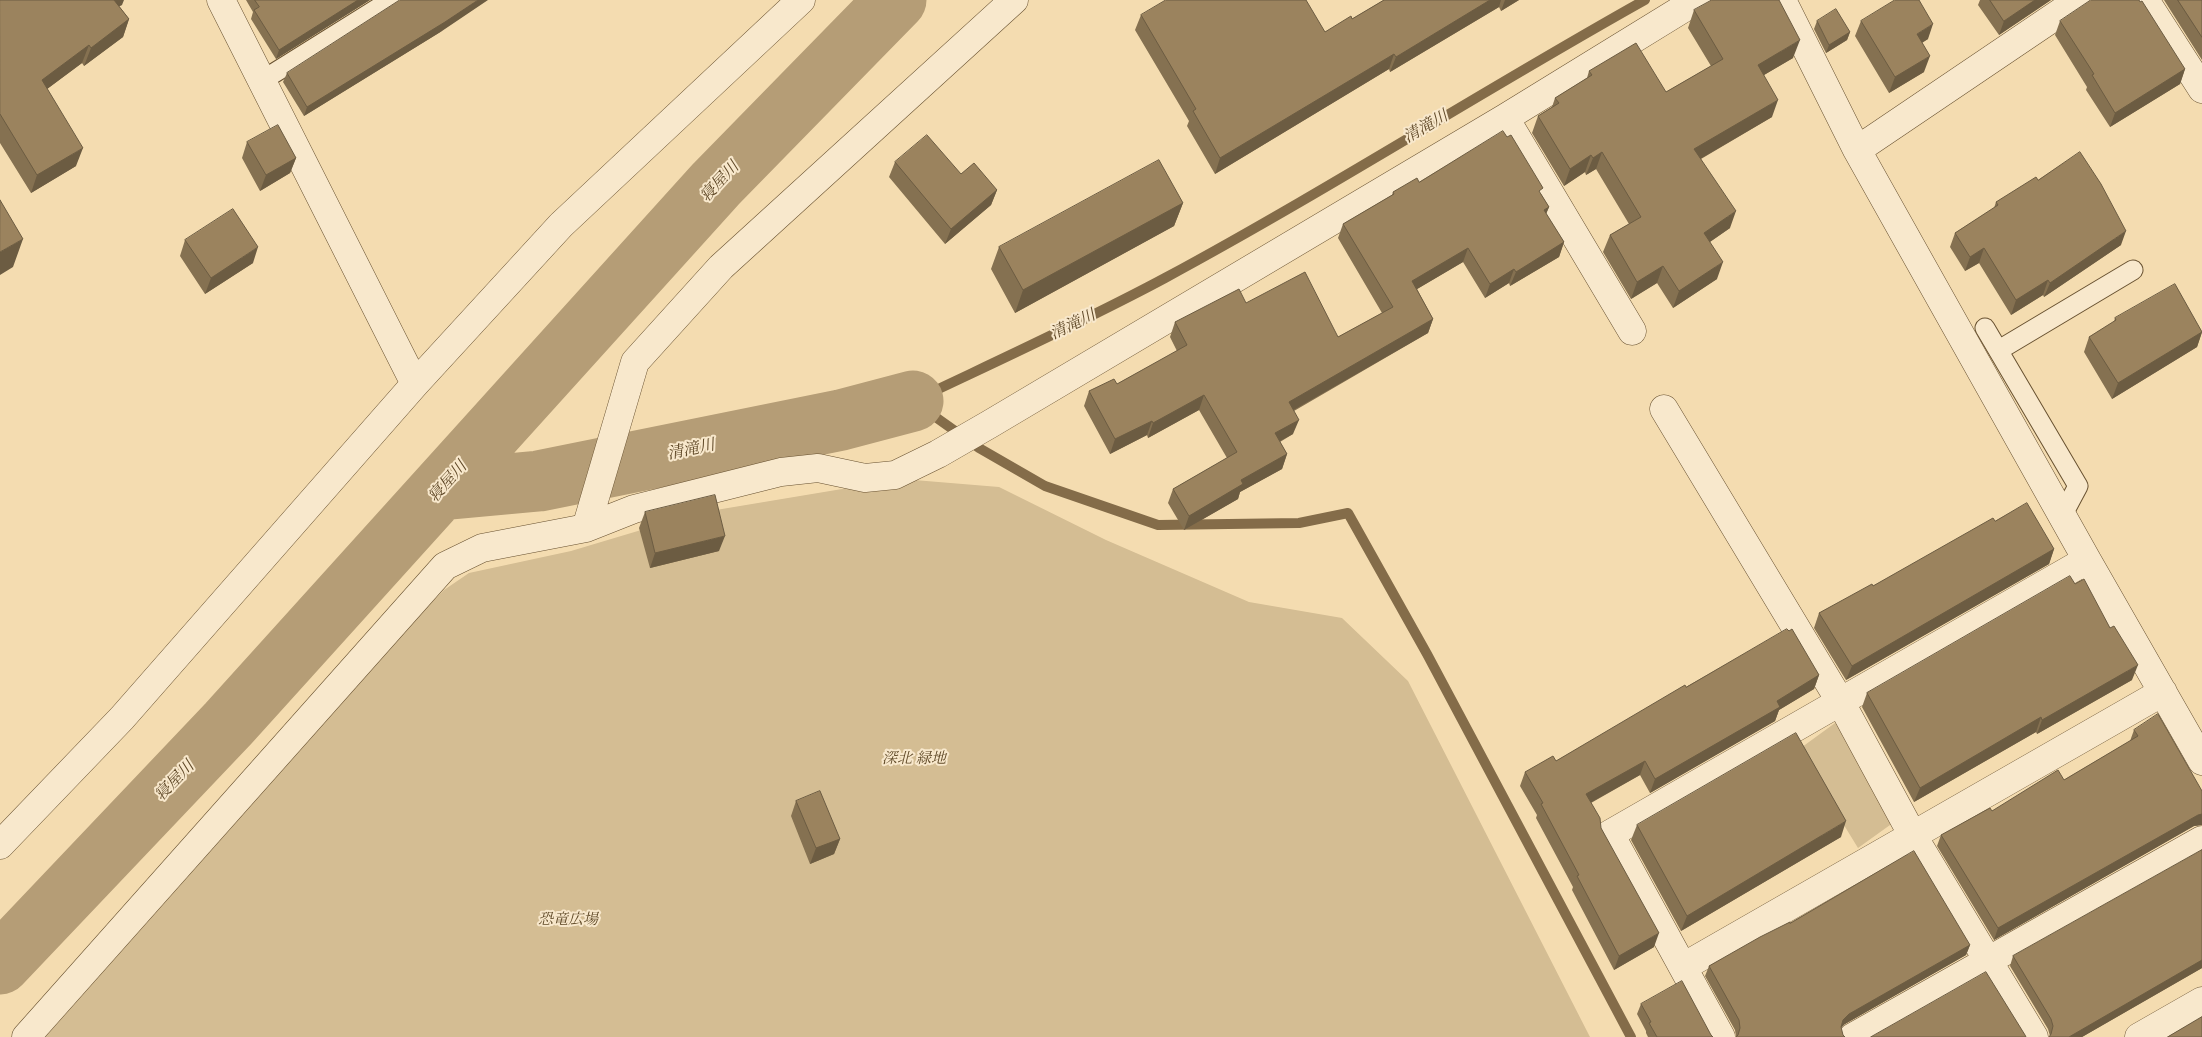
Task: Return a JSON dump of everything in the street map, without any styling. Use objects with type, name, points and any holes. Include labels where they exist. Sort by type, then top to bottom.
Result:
[{"type":"street","points":[[221,0],[415,384]]},
{"type":"street","points":[[0,846],[122,718],[415,384],[562,225],[801,0]]},
{"type":"street","points":[[586,528],[635,362],[721,267],[1014,0]]},
{"type":"street","points":[[26,1037],[445,566],[482,548],[586,528],[634,509],[799,469],[818,468],[865,478],[895,475],[938,454],[990,424],[1505,118],[1697,0]]},
{"type":"street","points":[[1782,0],[1857,150],[2086,560],[2202,762]]},
{"type":"street","points":[[1857,150],[2079,0]]},
{"type":"street","points":[[2145,0],[2202,89]]},
{"type":"street","points":[[1505,118],[1632,331]]},
{"type":"street","points":[[1664,409],[1840,701],[1913,836],[2034,1037]]},
{"type":"street","points":[[1721,1037],[1610,834],[2086,560]]},
{"type":"street","points":[[1683,967],[2163,692]]},
{"type":"street","points":[[1853,1037],[2202,840]]},
{"type":"street","points":[[2139,1037],[2202,1001]]},
{"type":"lane","points":[[263,80],[391,0]]},
{"type":"lane","points":[[1999,350],[2133,270]]},
{"type":"lane","points":[[1985,328],[2078,486],[2062,516]]},
{"type":"green space","name":"深北 緑地","points":[[902,479],[999,487],[1106,540],[1249,602],[1342,618],[1408,681],[1590,1037],[11,1037],[444,590],[469,573],[571,551],[698,513]]},
{"type":"green space","points":[[1835,723],[1897,820],[1858,848],[1798,750]]},
{"type":"building","points":[[0,0],[114,0],[129,19],[91,48],[89,45],[42,80],[83,148],[37,175],[0,114]]},
{"type":"building","points":[[255,0],[358,0],[279,50],[254,10],[259,7]]},
{"type":"building","points":[[400,0],[478,0],[307,107],[287,73]]},
{"type":"building","points":[[1166,0],[1306,0],[1325,32],[1351,16],[1352,19],[1384,0],[1490,0],[1396,57],[1394,54],[1220,158],[1193,111],[1196,109],[1141,15]]},
{"type":"building","points":[[1712,0],[1779,0],[1800,40],[1758,65],[1778,100],[1694,149],[1736,211],[1704,233],[1723,262],[1679,291],[1663,266],[1637,282],[1610,235],[1641,217],[1602,152],[1593,158],[1591,155],[1570,169],[1538,116],[1559,103],[1555,98],[1592,75],[1589,71],[1636,43],[1666,92],[1723,59],[1694,10]]},
{"type":"building","points":[[1895,0],[1919,0],[1933,24],[1917,34],[1930,56],[1895,77],[1861,21]]},
{"type":"building","points":[[1990,0],[2035,0],[2004,21]]},
{"type":"building","points":[[2091,0],[2142,1],[2185,69],[2115,113],[2092,75],[2094,74],[2060,21]]},
{"type":"building","points":[[2178,0],[2202,0],[2202,37]]},
{"type":"building","points":[[1836,9],[1850,32],[1829,45],[1817,21]]},
{"type":"building","points":[[278,125],[296,158],[266,175],[247,142]]},
{"type":"building","points":[[1503,131],[1507,137],[1511,135],[1543,188],[1539,191],[1549,207],[1544,210],[1564,242],[1516,272],[1514,269],[1490,284],[1468,248],[1412,281],[1433,319],[1289,402],[1299,420],[1275,433],[1287,454],[1241,480],[1243,484],[1189,516],[1173,489],[1237,452],[1204,395],[1153,423],[1152,421],[1115,439],[1089,391],[1114,379],[1117,384],[1187,345],[1175,322],[1239,289],[1246,303],[1305,272],[1338,337],[1393,307],[1343,224],[1417,178],[1419,182]]},
{"type":"building","points":[[927,135],[961,174],[974,163],[997,190],[951,229],[895,162]]},
{"type":"building","points":[[2080,152],[2101,184],[2126,231],[2050,283],[2048,280],[2016,300],[1984,248],[1970,257],[1955,233],[1998,205],[1996,202],[2036,177],[2038,180]]},
{"type":"building","points":[[1159,160],[1183,203],[1023,290],[999,247]]},
{"type":"building","points":[[0,200],[23,239],[0,252]]},
{"type":"building","points":[[233,209],[258,247],[211,278],[185,240]]},
{"type":"building","points":[[2175,284],[2202,332],[2118,383],[2089,337],[2116,320],[2115,318]]},
{"type":"building","points":[[715,495],[725,536],[655,553],[645,512]]},
{"type":"building","points":[[2027,503],[2054,549],[1852,666],[1819,613],[1872,584],[1873,586],[1993,518],[1995,521]]},
{"type":"building","points":[[2070,576],[2075,584],[2084,579],[2110,628],[2114,626],[2138,665],[2042,720],[2041,717],[1920,788],[1867,693]]},
{"type":"building","points":[[1787,629],[1789,631],[1792,629],[1819,675],[1777,701],[1780,707],[1655,779],[1645,761],[1586,794],[1600,818],[1601,828],[1659,933],[1619,956],[1541,804],[1543,803],[1525,772],[1553,756],[1556,761],[1685,685],[1686,687]]},
{"type":"building","points":[[2158,714],[2202,791],[2202,814],[1998,928],[1941,835],[1990,808],[1992,811],[2058,770],[2064,780],[2138,736],[2134,730]]},
{"type":"building","points":[[1796,733],[1846,821],[1687,916],[1637,825]]},
{"type":"building","points":[[820,791],[840,839],[816,848],[796,801]]},
{"type":"building","points":[[2202,850],[2202,960],[2069,1037],[2049,1037],[2053,1026],[2051,1019],[2013,956]]},
{"type":"building","points":[[1914,851],[1970,945],[1849,1014],[1843,1020],[1841,1027],[1845,1037],[1736,1037],[1740,1028],[1739,1020],[1709,966],[1760,937],[1790,923]]},
{"type":"building","points":[[1986,972],[2026,1037],[1871,1037]]},
{"type":"building","points":[[1682,981],[1713,1037],[1657,1037],[1649,1023],[1651,1022],[1641,1004]]},
{"type":"building","points":[[2202,1017],[2202,1037],[2168,1037]]},
{"type":"waterway","name":"寝屋川","points":[[0,964],[228,724],[716,184],[896,0]]},
{"type":"waterway","points":[[1631,1037],[1427,654],[1348,513],[1299,523],[1158,525],[1045,486],[979,448],[913,401],[1071,326],[1165,278],[1286,210],[1645,0]]},
{"type":"waterway","name":"清滝川","points":[[441,490],[539,481],[841,420],[913,401]]},
{"type":"park label","name":"恐竜広場","points":[[568,920]]}]
